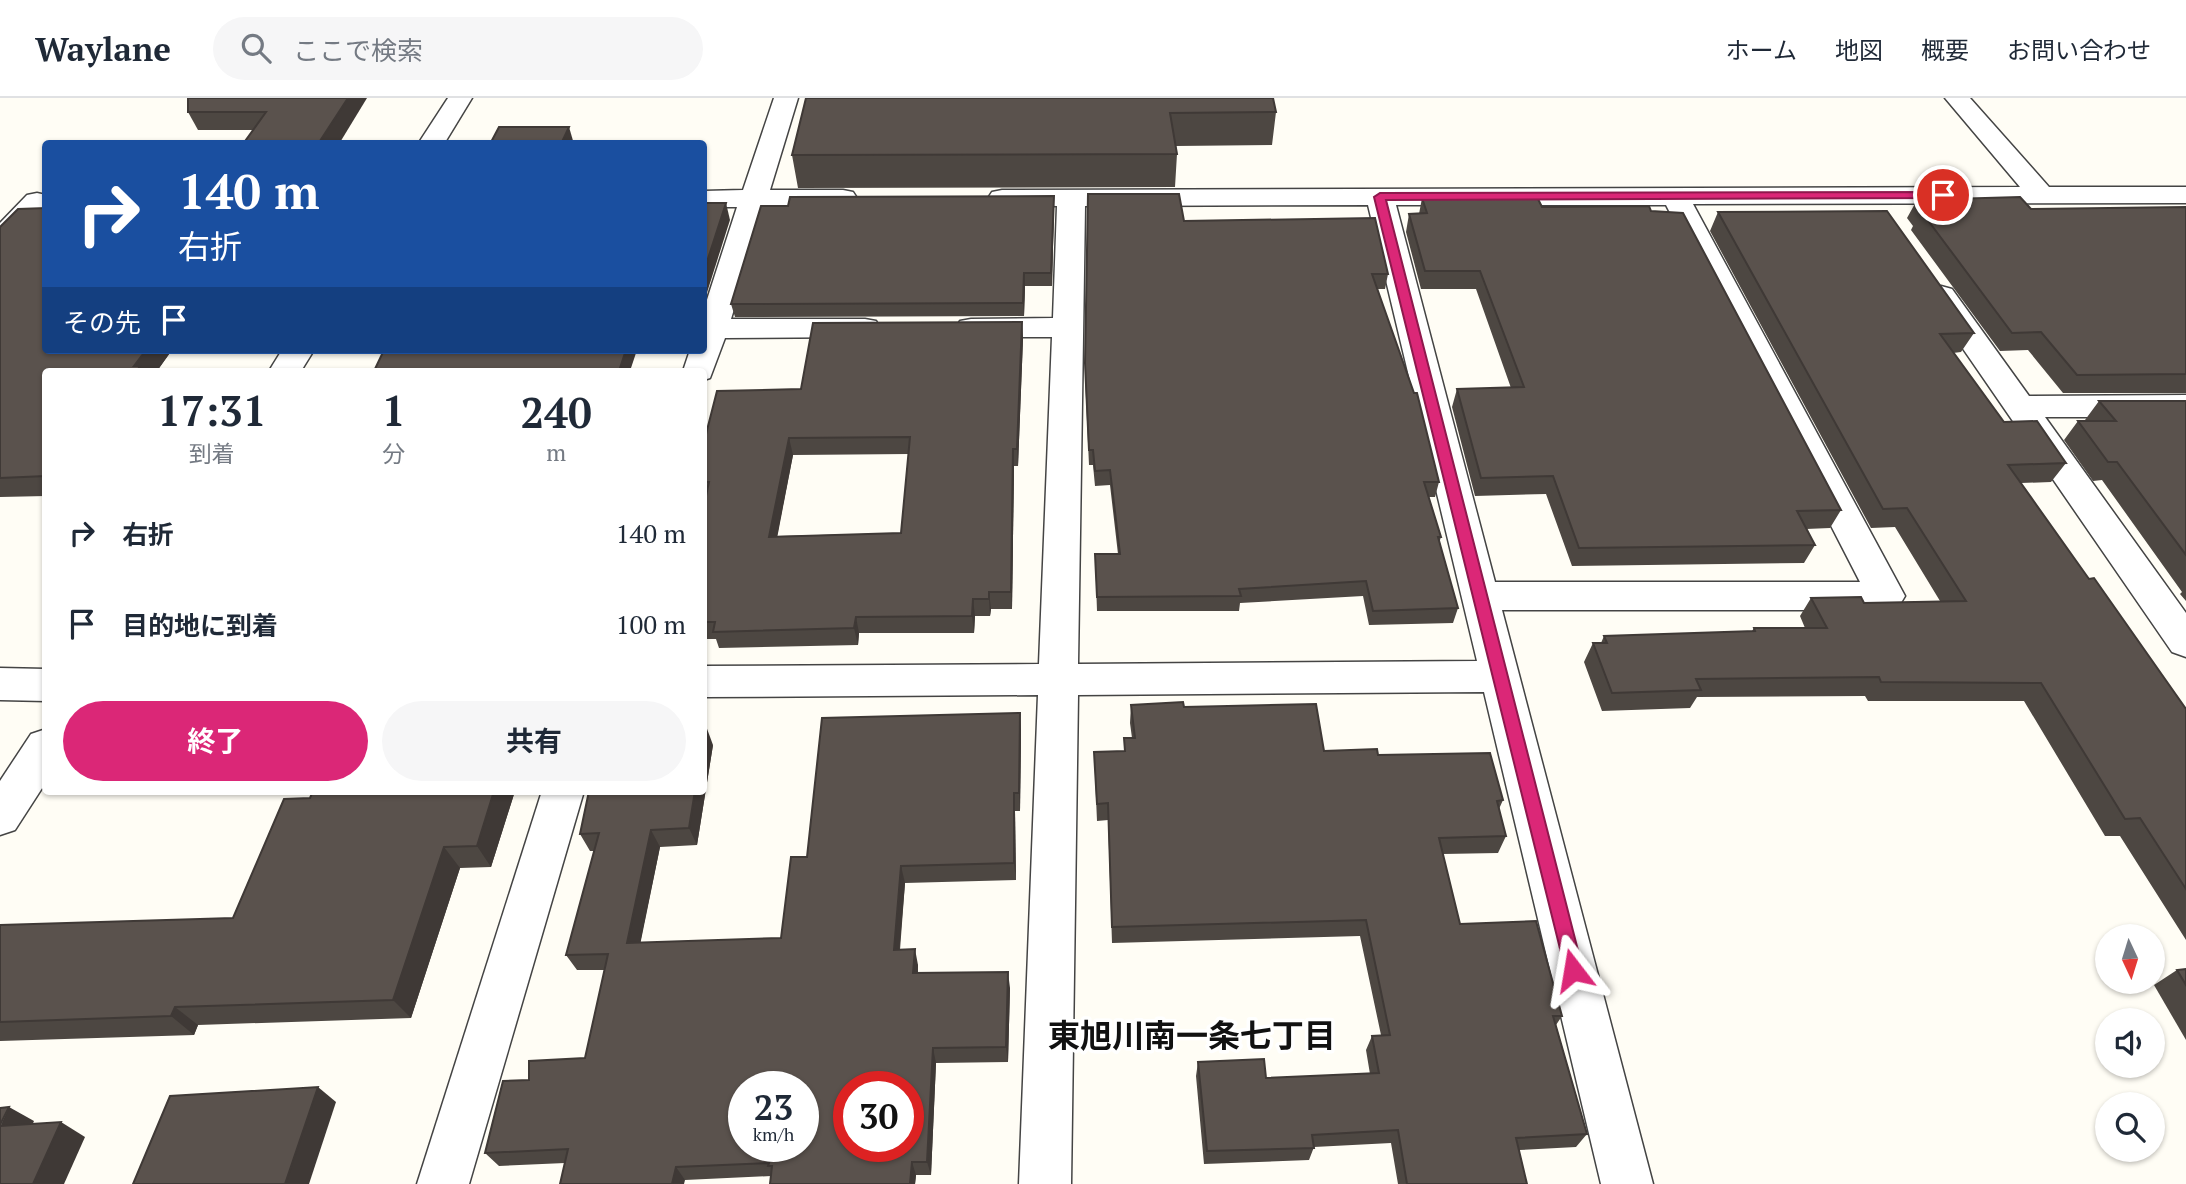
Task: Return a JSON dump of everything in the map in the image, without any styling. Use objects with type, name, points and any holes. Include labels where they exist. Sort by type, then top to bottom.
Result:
[{"type":"street","points":[[434,140],[460,98]]},
{"type":"street","points":[[707,348],[786,98]]},
{"type":"street","points":[[1957,98],[2041,195]]},
{"type":"street","points":[[1869,195],[1893,229]]},
{"type":"street","points":[[975,198],[2186,195]]},
{"type":"street","points":[[1479,596],[1886,596],[1675,196]]},
{"type":"street","points":[[1380,197],[1627,1184]]},
{"type":"street","points":[[707,199],[864,198]]},
{"type":"street","points":[[1045,1184],[1071,198]]},
{"type":"street","points":[[0,201],[41,201]]},
{"type":"street","points":[[0,239],[41,201]]},
{"type":"street","points":[[1925,273],[2186,642]]},
{"type":"street","points":[[944,328],[1067,327]]},
{"type":"street","points":[[713,330],[890,328]]},
{"type":"street","points":[[2020,407],[2186,406]]},
{"type":"street","points":[[707,682],[1500,676]]},
{"type":"street","points":[[0,684],[42,685]]},
{"type":"street","points":[[0,817],[42,752]]},
{"type":"street","points":[[443,1184],[562,795]]},
{"type":"building","points":[[188,98],[348,98],[321,140],[246,140],[266,112],[188,112]]},
{"type":"building","points":[[806,98],[1273,98],[1276,112],[1170,113],[1177,154],[792,155]]},
{"type":"building","points":[[499,127],[569,127],[563,140],[492,140]]},
{"type":"building","points":[[1088,194],[1179,194],[1184,221],[1375,218],[1388,274],[1372,274],[1414,393],[1417,393],[1439,482],[1424,482],[1458,608],[1373,611],[1366,581],[1239,589],[1241,596],[1097,597],[1095,554],[1120,554],[1110,470],[1095,471],[1093,450],[1089,450],[1085,363]]},
{"type":"building","points":[[1054,196],[1051,273],[1024,273],[1023,303],[731,304],[761,206],[788,206],[790,197]]},
{"type":"building","points":[[1537,197],[1542,207],[1649,206],[1651,211],[1683,213],[1841,510],[1797,511],[1815,545],[1579,548],[1553,476],[1481,478],[1457,389],[1524,387],[1480,271],[1425,271],[1409,214],[1427,213],[1422,198]]},
{"type":"building","points":[[2020,197],[2031,209],[2186,207],[2186,374],[2077,375],[2041,332],[2012,333],[1921,211],[1927,211],[1917,200]]},
{"type":"building","points":[[707,203],[726,203],[707,262]]},
{"type":"building","points":[[42,208],[42,354],[143,354],[134,366],[140,366],[139,368],[42,368],[42,476],[0,478],[0,227],[18,209]]},
{"type":"building","points":[[1887,211],[1974,333],[1940,334],[2004,422],[2037,421],[2066,463],[2008,465],[2089,579],[2094,578],[2186,709],[2186,889],[2140,818],[2125,819],[2041,683],[1881,682],[1879,677],[1696,679],[1701,690],[1612,693],[1593,643],[1607,643],[1604,636],[1755,631],[1754,628],[1827,628],[1811,598],[1861,597],[1864,603],[1966,601],[1907,508],[1883,509],[1718,212]]},
{"type":"building","points":[[1022,322],[1017,449],[1013,449],[1011,592],[989,592],[989,599],[973,599],[972,616],[856,617],[854,628],[713,632],[715,622],[707,622],[707,430],[717,391],[801,389],[813,323]],"holes":[[[910,437],[901,533],[769,537],[789,438]]]},
{"type":"building","points":[[382,354],[625,354],[620,368],[375,368]]},
{"type":"building","points":[[2099,401],[2186,401],[2186,555],[2117,462],[2108,462],[2078,421],[2116,421]]},
{"type":"building","points":[[1183,702],[1184,707],[1316,704],[1324,751],[1377,749],[1378,755],[1490,753],[1503,800],[1497,801],[1506,836],[1439,838],[1460,924],[1536,921],[1562,1016],[1553,1016],[1587,1134],[1516,1138],[1527,1184],[1407,1184],[1398,1130],[1312,1135],[1314,1148],[1207,1151],[1198,1062],[1264,1059],[1266,1078],[1379,1073],[1372,1036],[1390,1035],[1366,920],[1112,927],[1108,803],[1097,804],[1094,752],[1125,751],[1124,738],[1135,738],[1131,705]]},
{"type":"building","points":[[1020,713],[1019,793],[1014,793],[1014,863],[901,866],[894,950],[915,949],[913,973],[1008,972],[1006,1047],[933,1048],[927,1162],[924,1162],[924,1071],[833,1071],[833,1162],[912,1162],[910,1184],[770,1184],[772,1166],[768,1166],[769,1163],[676,1167],[672,1184],[560,1184],[568,1149],[485,1153],[503,1081],[529,1080],[529,1061],[585,1058],[608,954],[566,955],[599,833],[580,834],[588,795],[694,795],[689,828],[651,830],[627,943],[781,938],[791,857],[807,857],[822,718]]},
{"type":"building","points":[[311,795],[493,795],[477,846],[444,847],[393,1000],[175,1007],[171,1016],[0,1022],[0,925],[233,918],[284,799],[310,798]]},
{"type":"building","points":[[2186,969],[2186,985],[2177,970]]},
{"type":"building","points":[[318,1087],[285,1184],[133,1184],[170,1096]]},
{"type":"building","points":[[9,1107],[0,1125],[0,1108]]},
{"type":"building","points":[[61,1122],[33,1184],[0,1184],[0,1126]]},
{"type":"district","name":"東旭川南一条七丁目","points":[[1192,1036]]},
{"type":"route","points":[[1573,970],[1380,197],[1943,195]]}]
